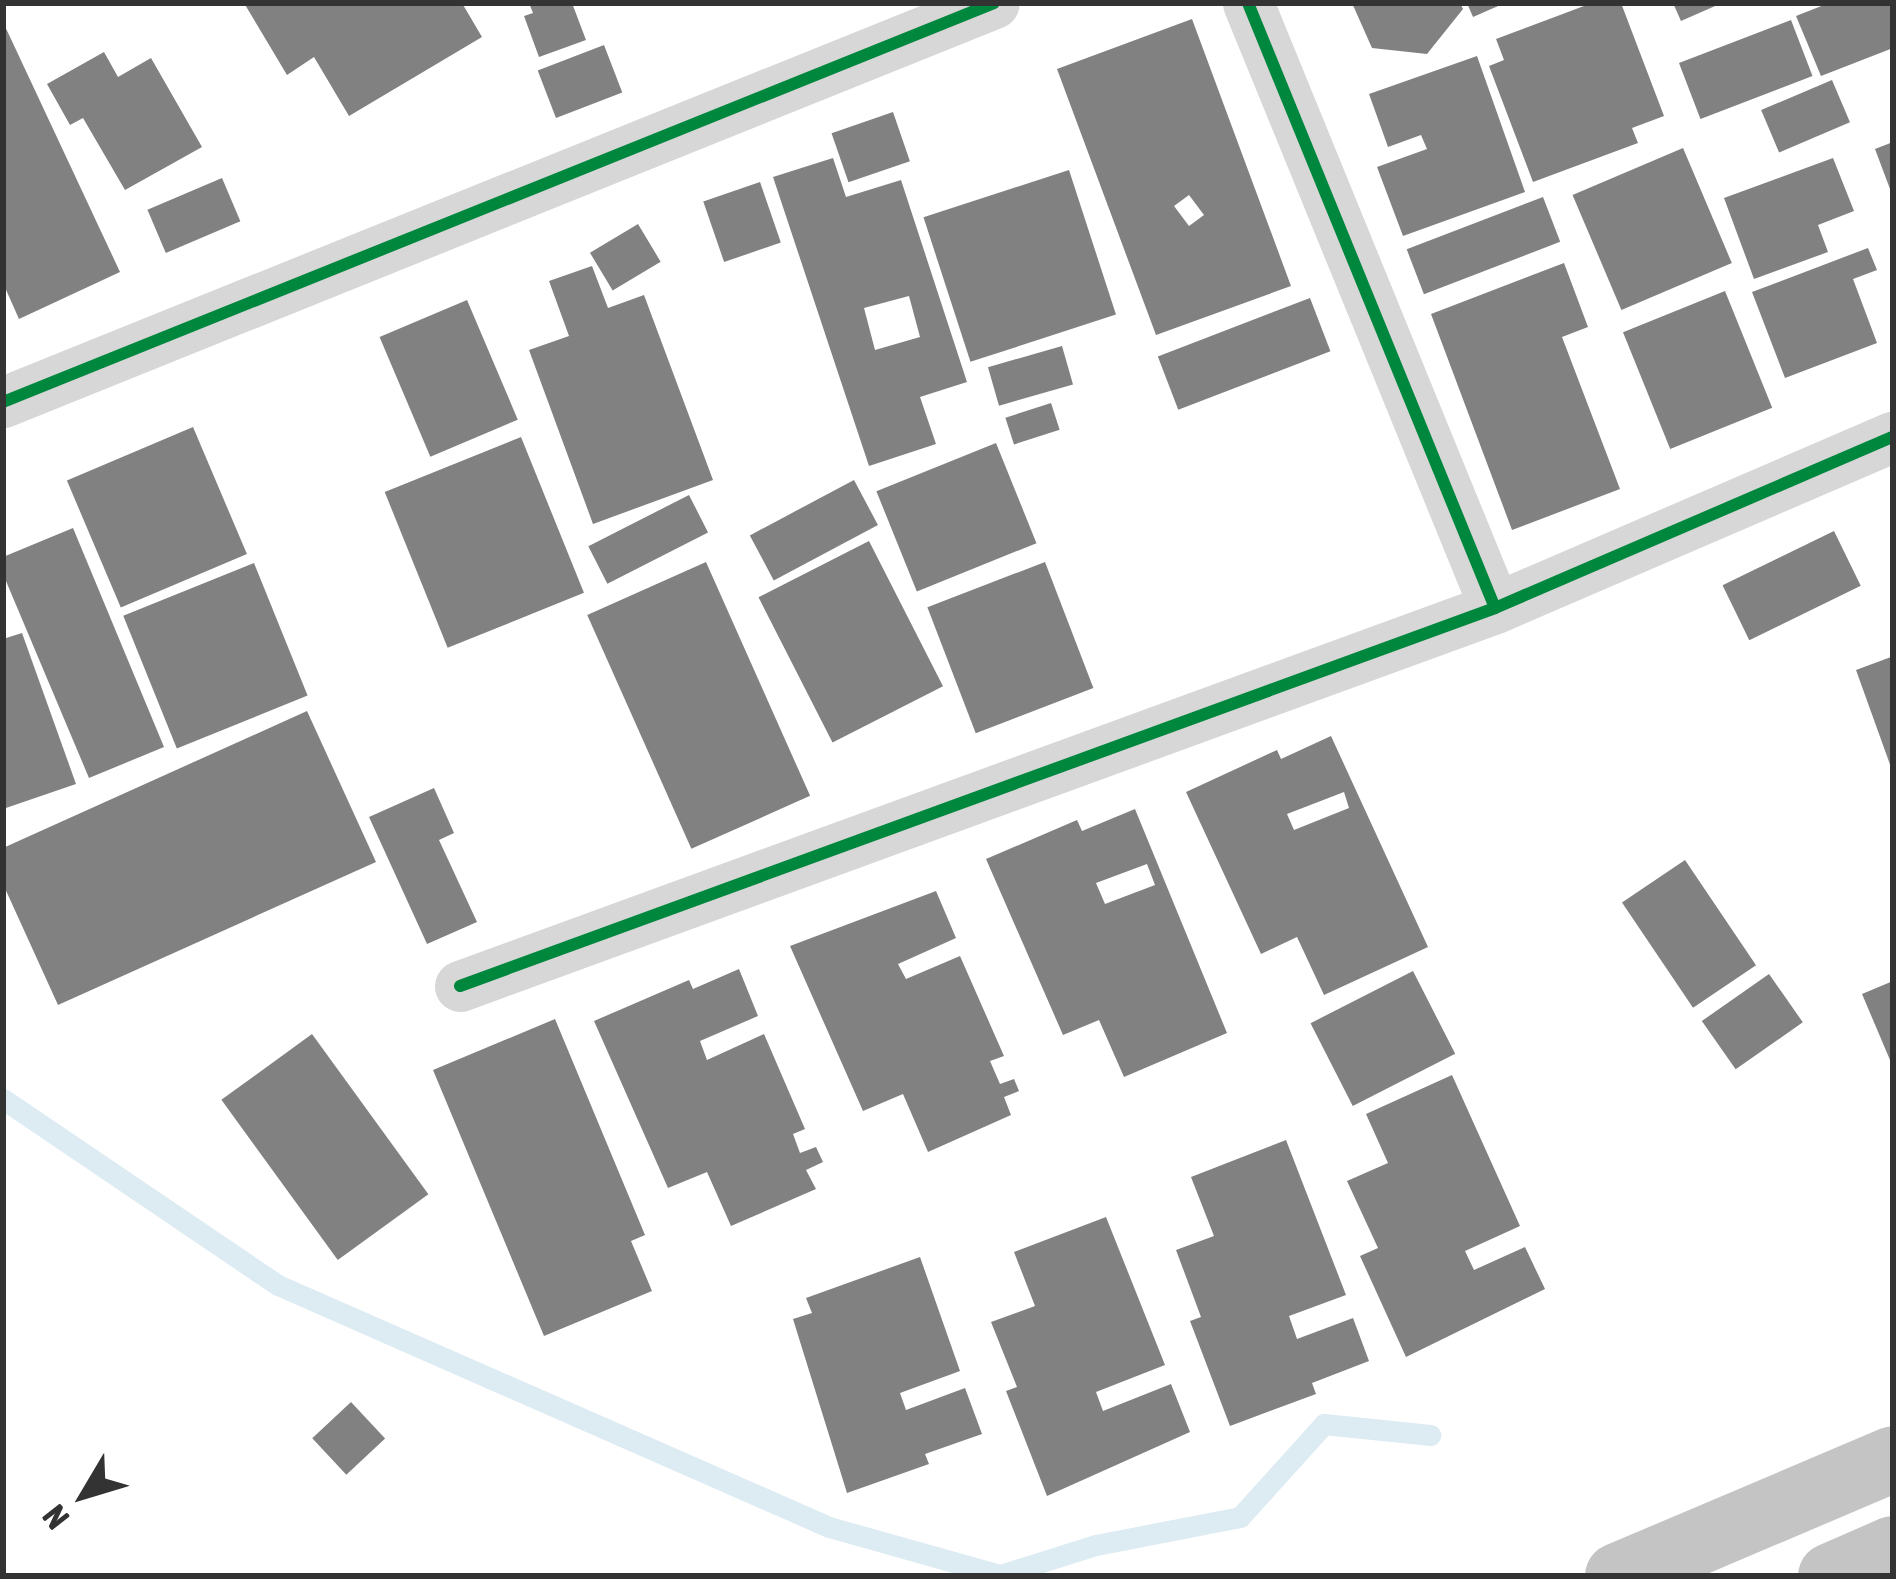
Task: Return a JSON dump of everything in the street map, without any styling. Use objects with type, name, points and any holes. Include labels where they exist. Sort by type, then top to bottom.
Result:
[{"type":"highway","points":[[1618,1576],[1893,1459]]},
{"type":"highway","points":[[1831,1576],[1893,1550]]},
{"type":"street","points":[[3,401],[994,3]]},
{"type":"street","points":[[1248,3],[1495,608]]},
{"type":"street","points":[[460,986],[1495,608],[1893,437]]},
{"type":"building","points":[[244,3],[462,3],[482,37],[349,116],[314,57],[287,75]]},
{"type":"building","points":[[529,3],[572,3],[586,40],[539,57],[524,16],[533,13]]},
{"type":"building","points":[[1352,3],[1460,3],[1463,9],[1427,54],[1372,48]]},
{"type":"building","points":[[1467,3],[1505,3],[1473,17]]},
{"type":"building","points":[[1592,3],[1621,3],[1664,116],[1632,128],[1638,143],[1533,182],[1489,66],[1504,60],[1496,39]]},
{"type":"building","points":[[1673,3],[1722,3],[1681,21]]},
{"type":"building","points":[[1829,3],[1893,3],[1893,48],[1821,76],[1796,16]]},
{"type":"building","points":[[1192,19],[1291,286],[1156,335],[1057,69]],"holes":[[[1189,195],[1204,215],[1189,226],[1174,206]]]},
{"type":"building","points":[[1791,20],[1813,76],[1700,119],[1679,63]]},
{"type":"building","points":[[3,22],[120,272],[19,319],[3,283]]},
{"type":"building","points":[[604,45],[622,93],[556,118],[538,70]]},
{"type":"building","points":[[104,52],[118,77],[151,58],[202,147],[125,190],[83,118],[70,125],[47,84]]},
{"type":"building","points":[[1477,56],[1525,192],[1403,236],[1377,167],[1427,149],[1421,135],[1388,147],[1369,94]]},
{"type":"building","points":[[1832,80],[1850,122],[1779,152],[1761,110]]},
{"type":"building","points":[[893,112],[910,161],[848,182],[832,133]]},
{"type":"building","points":[[1893,142],[1893,197],[1875,149]]},
{"type":"building","points":[[1683,148],[1732,263],[1621,310],[1573,195]]},
{"type":"building","points":[[833,158],[846,197],[901,180],[967,382],[920,397],[936,444],[869,466],[773,177]],"holes":[[[909,296],[920,337],[875,350],[864,308]]]},
{"type":"building","points":[[1833,158],[1854,211],[1818,225],[1828,252],[1754,279],[1724,198]]},
{"type":"building","points":[[1069,170],[1116,315],[970,362],[923,217]]},
{"type":"building","points":[[222,178],[240,221],[166,253],[147,210]]},
{"type":"building","points":[[760,182],[781,243],[724,262],[703,202]]},
{"type":"building","points":[[1543,197],[1560,242],[1424,294],[1407,249]]},
{"type":"building","points":[[638,224],[661,262],[613,291],[590,253]]},
{"type":"building","points":[[1868,248],[1877,270],[1853,279],[1877,343],[1785,378],[1752,292]]},
{"type":"building","points":[[1564,263],[1588,327],[1562,337],[1620,489],[1512,530],[1431,314]]},
{"type":"building","points":[[592,266],[608,308],[644,295],[713,480],[593,524],[529,350],[569,336],[549,281]]},
{"type":"building","points":[[1725,291],[1772,408],[1670,449],[1623,332]]},
{"type":"building","points":[[1310,298],[1330,351],[1178,410],[1158,356]]},
{"type":"building","points":[[467,300],[518,420],[430,457],[380,337]]},
{"type":"building","points":[[1062,346],[1073,384],[999,406],[988,367]]},
{"type":"building","points":[[1051,403],[1060,430],[1014,444],[1005,418]]},
{"type":"building","points":[[193,427],[247,554],[121,608],[67,481]]},
{"type":"building","points":[[521,437],[584,593],[448,648],[385,492]]},
{"type":"building","points":[[996,443],[1036,543],[917,591],[876,491]]},
{"type":"building","points":[[854,480],[878,525],[774,580],[750,535]]},
{"type":"building","points":[[689,495],[708,532],[607,584],[588,546]]},
{"type":"building","points":[[73,528],[164,747],[89,778],[3,574],[3,557]]},
{"type":"building","points":[[1834,531],[1861,586],[1749,640],[1723,585]]},
{"type":"building","points":[[869,541],[943,686],[833,743],[759,597]]},
{"type":"building","points":[[706,562],[810,796],[691,849],[587,615]]},
{"type":"building","points":[[1045,562],[1093,688],[976,733],[927,607]]},
{"type":"building","points":[[254,563],[308,696],[177,748],[123,616]]},
{"type":"building","points":[[22,633],[76,784],[3,809],[3,639]]},
{"type":"building","points":[[1891,657],[1893,662],[1892,770],[1856,670]]},
{"type":"building","points":[[307,711],[376,862],[58,1005],[3,884],[3,848]]},
{"type":"building","points":[[1331,736],[1428,947],[1324,995],[1297,937],[1261,954],[1186,792],[1277,750],[1281,759]],"holes":[[[1344,792],[1349,808],[1294,830],[1287,814]]]},
{"type":"building","points":[[434,788],[454,833],[439,840],[477,922],[427,944],[369,817]]},
{"type":"building","points":[[1135,809],[1227,1033],[1124,1077],[1099,1020],[1063,1035],[986,859],[1077,820],[1082,831]],"holes":[[[1147,864],[1155,885],[1105,904],[1096,883]]]},
{"type":"building","points":[[1685,860],[1756,965],[1693,1008],[1622,902]]},
{"type":"building","points":[[936,891],[956,938],[898,964],[906,979],[960,956],[1004,1056],[990,1061],[1000,1084],[1014,1079],[1019,1091],[1004,1097],[1011,1115],[928,1152],[903,1094],[863,1111],[790,946]]},
{"type":"building","points":[[739,969],[758,1016],[700,1041],[707,1060],[764,1034],[805,1129],[793,1134],[800,1153],[816,1147],[823,1162],[806,1170],[816,1189],[731,1226],[707,1172],[668,1188],[594,1021],[689,980],[693,989]]},
{"type":"building","points":[[1413,971],[1455,1054],[1353,1106],[1311,1023]]},
{"type":"building","points":[[1769,974],[1803,1022],[1736,1069],[1702,1021]]},
{"type":"building","points":[[1893,981],[1893,1067],[1862,994]]},
{"type":"building","points":[[555,1019],[645,1235],[631,1241],[652,1291],[544,1336],[433,1070]]},
{"type":"building","points":[[312,1034],[428,1194],[338,1260],[221,1100]]},
{"type":"building","points":[[1452,1075],[1520,1226],[1465,1251],[1474,1270],[1525,1247],[1545,1289],[1406,1357],[1360,1256],[1378,1248],[1347,1181],[1388,1163],[1366,1114]]},
{"type":"building","points":[[1286,1140],[1346,1295],[1289,1316],[1297,1339],[1353,1318],[1369,1361],[1312,1383],[1316,1394],[1230,1426],[1190,1321],[1201,1317],[1176,1250],[1214,1236],[1191,1177]]},
{"type":"building","points":[[1106,1217],[1165,1365],[1096,1392],[1103,1411],[1171,1384],[1190,1432],[1047,1496],[1006,1391],[1017,1387],[991,1322],[1035,1306],[1014,1252]]},
{"type":"building","points":[[920,1257],[960,1371],[900,1393],[906,1410],[965,1388],[982,1434],[925,1454],[929,1464],[847,1493],[793,1319],[812,1313],[806,1298]]},
{"type":"building","points":[[351,1402],[385,1439],[346,1475],[312,1438]]},
{"type":"waterway","points":[[3,1099],[278,1285],[829,1527],[1000,1575],[1096,1545],[1240,1517],[1324,1424],[1430,1435]]},
{"type":"cycle path","points":[[3,402],[994,3]]},
{"type":"cycle path","points":[[1248,3],[1495,608]]},
{"type":"cycle path","points":[[460,986],[1495,608],[1893,437]]}]
